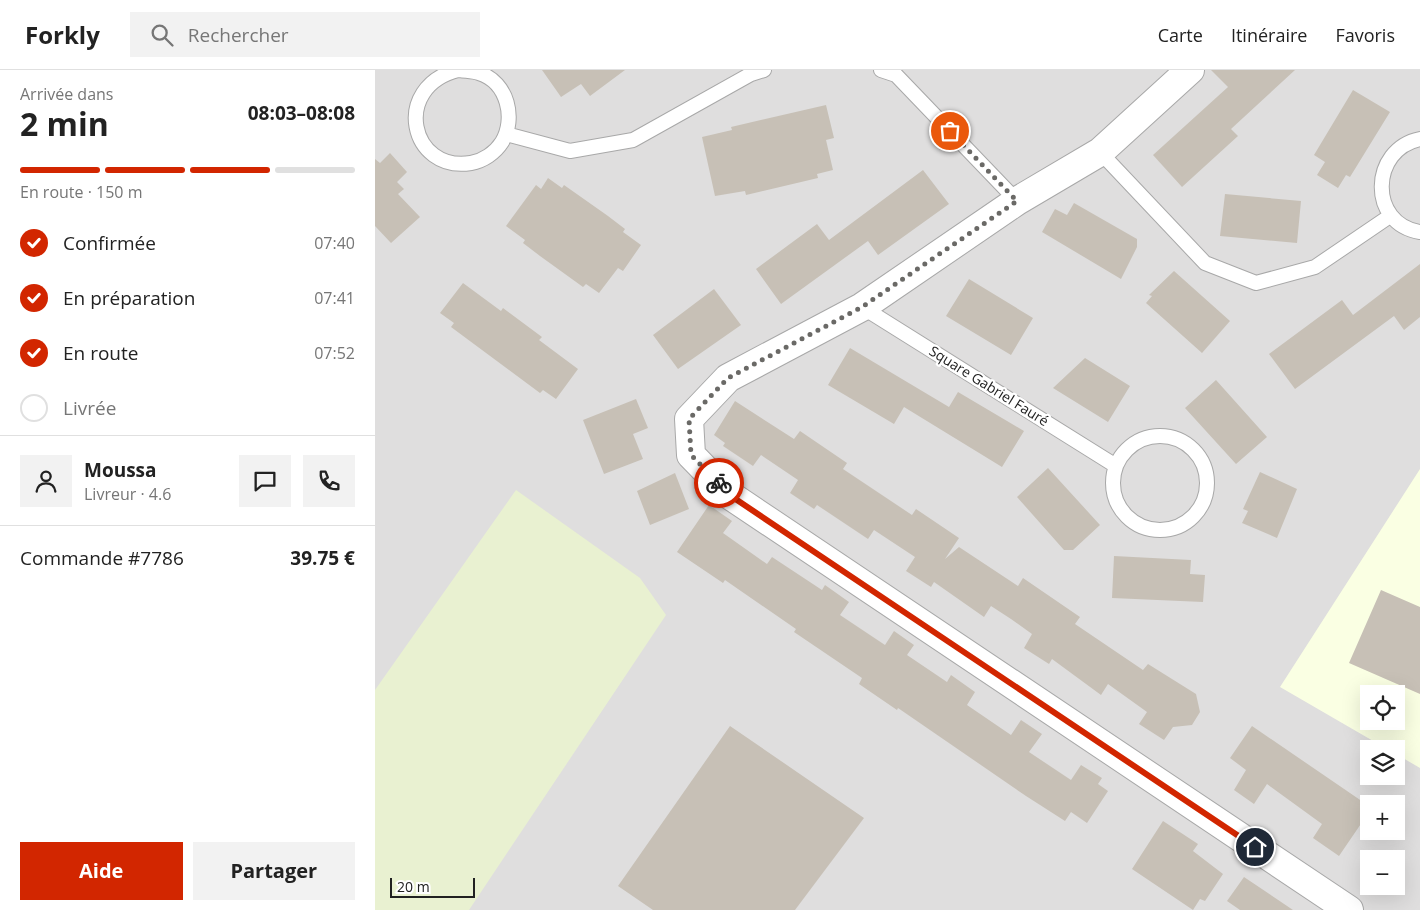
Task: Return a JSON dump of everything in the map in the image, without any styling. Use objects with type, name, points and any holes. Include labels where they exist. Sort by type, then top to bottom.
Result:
[{"type":"street","points":[[1190,70],[1100,152],[1017,201],[862,307],[728,378],[689,419],[691,455],[731,496],[1349,910]]},
{"type":"lane","points":[[459,70],[479,73],[491,80],[506,98],[510,114],[506,134],[498,148],[477,162],[461,165],[445,162],[431,153],[419,137],[415,120],[418,100],[427,86],[443,74],[459,70]]},
{"type":"lane","points":[[506,134],[570,151],[633,140],[751,74],[764,70]]},
{"type":"lane","points":[[881,70],[896,76],[1017,201]]},
{"type":"lane","points":[[1420,140],[1408,143],[1392,155],[1383,169],[1380,190],[1384,206],[1390,216],[1411,230],[1420,232]]},
{"type":"lane","points":[[1100,152],[1205,263],[1256,283],[1315,267],[1390,216]]},
{"type":"lane","name":"Square Gabriel Fauré","points":[[862,307],[1117,466]]},
{"type":"lane","points":[[1160,436],[1177,438],[1191,447],[1203,463],[1207,479],[1206,495],[1196,514],[1180,526],[1164,530],[1143,527],[1129,519],[1117,502],[1113,486],[1117,466],[1125,452],[1141,440],[1160,436]]},
{"type":"shaded area","points":[[375,70],[1420,70],[1420,910],[375,910]]},
{"type":"shaded area","points":[[1420,469],[1420,768],[1405,759],[1405,740],[1371,740],[1280,687]]},
{"type":"shaded area","points":[[516,490],[640,578],[666,615],[469,910],[375,910],[375,690]]},
{"type":"building","points":[[542,70],[625,70],[590,96],[581,84],[561,97]]},
{"type":"building","points":[[1211,70],[1295,70],[1231,129],[1238,136],[1182,187],[1153,155],[1228,87]]},
{"type":"building","points":[[1353,90],[1390,112],[1350,177],[1346,175],[1338,188],[1317,175],[1325,162],[1314,155]]},
{"type":"building","points":[[826,105],[834,138],[826,140],[833,170],[817,174],[818,178],[746,195],[745,191],[715,196],[702,137],[732,130],[731,127]]},
{"type":"building","points":[[390,153],[407,172],[397,182],[404,189],[398,194],[420,217],[391,243],[375,226],[375,159],[380,163]]},
{"type":"building","points":[[923,170],[949,204],[878,255],[868,241],[781,304],[756,269],[817,224],[829,240]]},
{"type":"building","points":[[548,178],[562,188],[564,185],[608,216],[625,229],[623,232],[641,245],[623,271],[618,268],[599,293],[586,284],[583,287],[523,243],[525,240],[506,226],[536,185],[541,189]]},
{"type":"building","points":[[1225,194],[1301,201],[1297,243],[1220,236]]},
{"type":"building","points":[[1074,203],[1137,239],[1137,247],[1121,279],[1042,232],[1055,209],[1067,215]]},
{"type":"building","points":[[1420,264],[1420,317],[1404,330],[1394,316],[1295,389],[1269,354],[1342,300],[1353,315]]},
{"type":"building","points":[[1174,271],[1230,321],[1202,353],[1146,303],[1152,296],[1149,295]]},
{"type":"building","points":[[969,279],[1033,318],[1011,355],[946,316]]},
{"type":"building","points":[[463,283],[501,311],[503,308],[542,337],[539,340],[578,369],[556,399],[543,390],[540,393],[451,327],[454,323],[440,313]]},
{"type":"building","points":[[714,289],[741,325],[678,369],[653,335]]},
{"type":"building","points":[[850,348],[949,407],[958,392],[1024,431],[1002,467],[904,407],[894,424],[828,385]]},
{"type":"building","points":[[1085,358],[1130,386],[1108,422],[1053,388]]},
{"type":"building","points":[[1216,380],[1267,437],[1236,464],[1185,408]]},
{"type":"building","points":[[636,399],[648,428],[633,434],[643,459],[604,474],[583,420]]},
{"type":"building","points":[[735,401],[794,439],[800,431],[847,463],[843,469],[912,515],[916,509],[959,538],[945,559],[959,547],[1018,586],[1023,578],[1080,617],[1075,624],[1143,670],[1148,664],[1196,694],[1200,712],[1192,725],[1173,727],[1164,740],[1139,724],[1147,712],[1108,684],[1101,695],[1052,659],[1049,664],[1024,648],[1032,634],[1011,619],[991,606],[984,617],[934,582],[931,587],[906,571],[915,557],[874,530],[868,539],[817,505],[814,509],[790,493],[798,480],[761,455],[753,466],[723,446],[725,443],[714,435]]},
{"type":"building","points":[[1048,468],[1100,525],[1073,550],[1064,550],[1017,497]]},
{"type":"building","points":[[1260,472],[1297,489],[1277,538],[1242,523],[1248,511],[1243,509]]},
{"type":"building","points":[[675,473],[689,509],[650,525],[637,491]]},
{"type":"building","points":[[709,505],[732,521],[723,533],[767,564],[772,557],[822,590],[825,585],[849,602],[840,615],[885,645],[894,631],[914,645],[907,655],[947,682],[951,675],[975,692],[967,705],[1011,735],[1021,720],[1042,734],[1029,752],[1071,780],[1081,765],[1102,778],[1098,784],[1108,791],[1087,823],[1071,812],[1065,821],[1026,796],[898,708],[897,710],[859,684],[862,678],[794,632],[796,629],[725,580],[723,583],[677,552]]},
{"type":"building","points":[[1114,556],[1191,560],[1190,574],[1205,575],[1203,602],[1112,598]]},
{"type":"building","points":[[1381,590],[1420,607],[1420,694],[1405,687],[1405,685],[1399,685],[1349,663]]},
{"type":"building","points":[[730,726],[864,818],[795,910],[653,910],[618,886]]},
{"type":"building","points":[[1252,726],[1360,800],[1360,825],[1339,856],[1313,838],[1322,824],[1267,784],[1254,804],[1234,790],[1246,770],[1230,758]]},
{"type":"building","points":[[1163,821],[1198,844],[1193,851],[1223,874],[1205,901],[1200,899],[1193,910],[1132,869]]},
{"type":"building","points":[[1244,877],[1293,910],[1240,910],[1227,901]]},
{"type":"way so far","points":[[719,483],[691,455],[689,419],[728,378],[862,307],[1017,201],[950,131]]},
{"type":"route","points":[[719,483],[731,496],[1255,847]]}]
